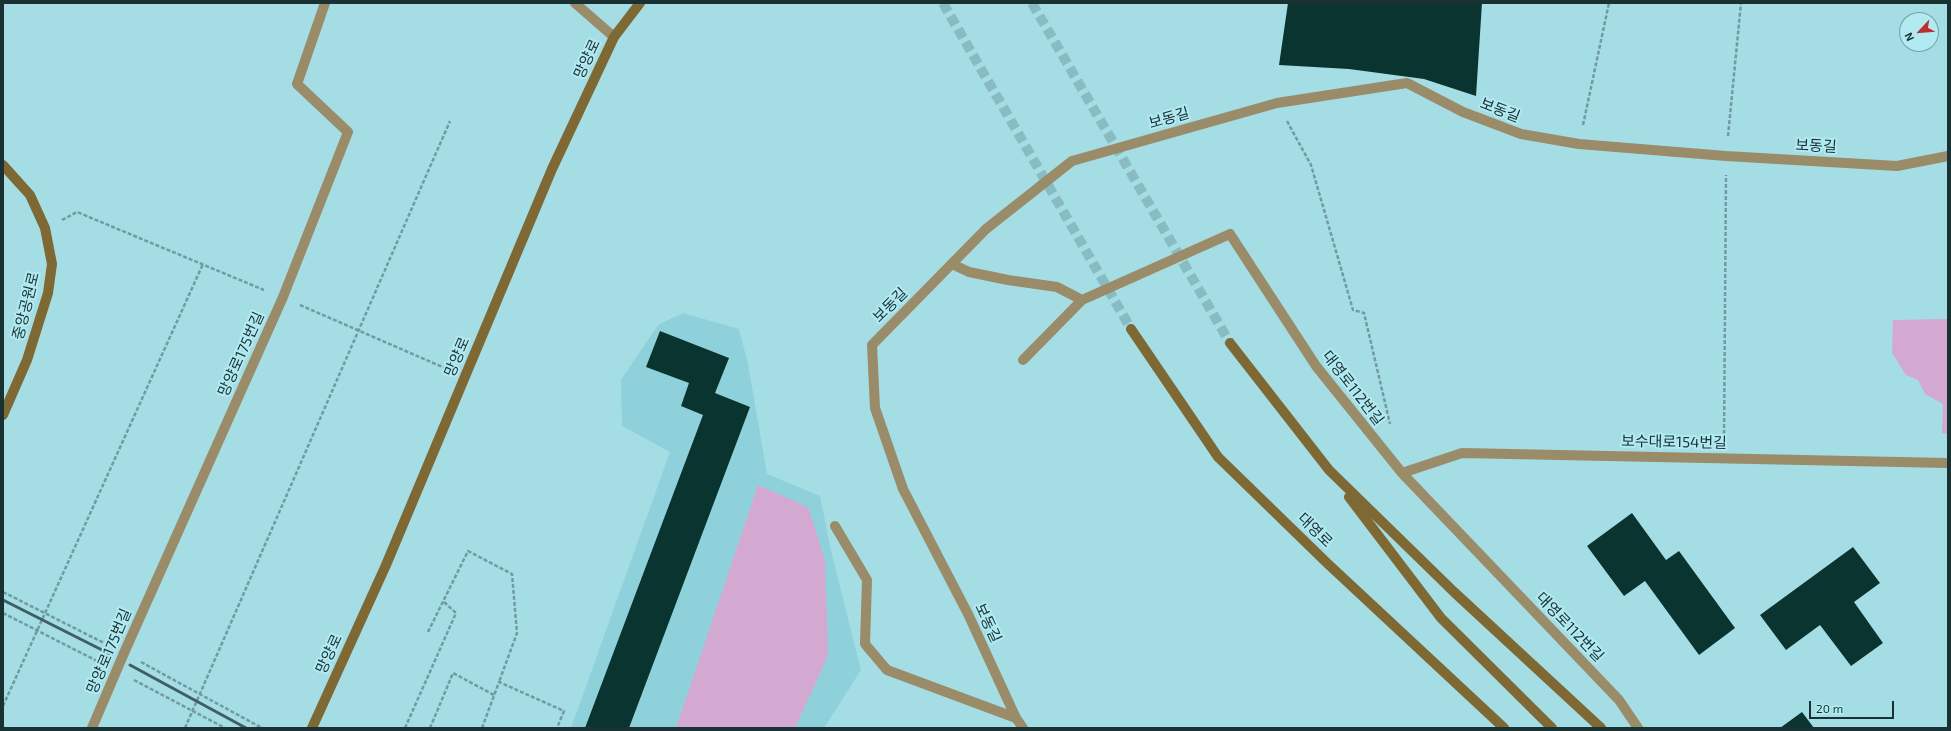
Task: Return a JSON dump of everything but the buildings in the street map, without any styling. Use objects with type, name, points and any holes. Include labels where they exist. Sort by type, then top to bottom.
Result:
[{"type":"main road","name":"망양로","points":[[312,728],[386,565],[552,169],[614,37],[640,3]]},
{"type":"main road","name":"중앙공원로","points":[[3,164],[30,195],[45,228],[52,264],[48,293],[28,360],[3,415]]},
{"type":"main road","name":"대영로","points":[[1131,329],[1218,457],[1327,563],[1504,728]]},
{"type":"main road","points":[[1230,343],[1329,470],[1441,618],[1552,728]]},
{"type":"main road","points":[[1329,470],[1454,592],[1601,728]]},
{"type":"street","name":"망양로175번길","points":[[92,728],[283,297],[348,132],[297,84],[325,3]]},
{"type":"street","points":[[575,3],[614,37]]},
{"type":"street","name":"보동길","points":[[1023,728],[1016,718],[968,614],[903,489],[874,408],[872,345],[986,229],[1072,161],[1277,104],[1407,84],[1463,112],[1522,134],[1580,144],[1726,156],[1897,166],[1948,156]]},
{"type":"street","name":"대영로112번길","points":[[1022,360],[1082,300],[1230,234],[1316,366],[1402,472],[1619,700],[1638,728]]},
{"type":"street","points":[[952,264],[969,272],[1008,280],[1057,287],[1082,300]]},
{"type":"street","name":"보수대로154번길","points":[[1402,472],[1462,453],[1948,463]]},
{"type":"street","points":[[835,526],[867,580],[865,644],[887,670],[1016,718]]},
{"type":"path","points":[[1580,144],[1609,3]]},
{"type":"path","points":[[1724,458],[1726,156],[1741,3]]},
{"type":"path","points":[[1277,104],[1311,165],[1353,310],[1364,313],[1391,428]]},
{"type":"path","points":[[185,728],[450,120]]},
{"type":"path","points":[[3,706],[203,264]]},
{"type":"path","points":[[428,632],[468,551],[512,574],[517,632],[482,728]]},
{"type":"path","points":[[405,728],[456,613],[444,602]]},
{"type":"path","points":[[3,614],[117,671],[225,728]]},
{"type":"path","points":[[430,728],[453,673],[494,694]]},
{"type":"path","points":[[499,682],[564,711],[557,728]]},
{"type":"shaded area","points":[[683,313],[739,329],[748,364],[767,474],[820,496],[832,555],[861,670],[824,728],[571,728],[670,452],[622,426],[621,380],[658,325]]},
{"type":"shaded area","points":[[1948,319],[1948,434],[1942,433],[1943,404],[1925,394],[1918,380],[1906,375],[1892,353],[1893,320]]},
{"type":"shaded area","points":[[758,485],[808,507],[825,560],[828,656],[795,728],[676,728]]},
{"type":"tunnel","points":[[943,3],[1131,329]]},
{"type":"tunnel","points":[[1032,3],[1230,343]]},
{"type":"railway","points":[[3,600],[112,655]]},
{"type":"railway","points":[[130,665],[246,728]]}]
